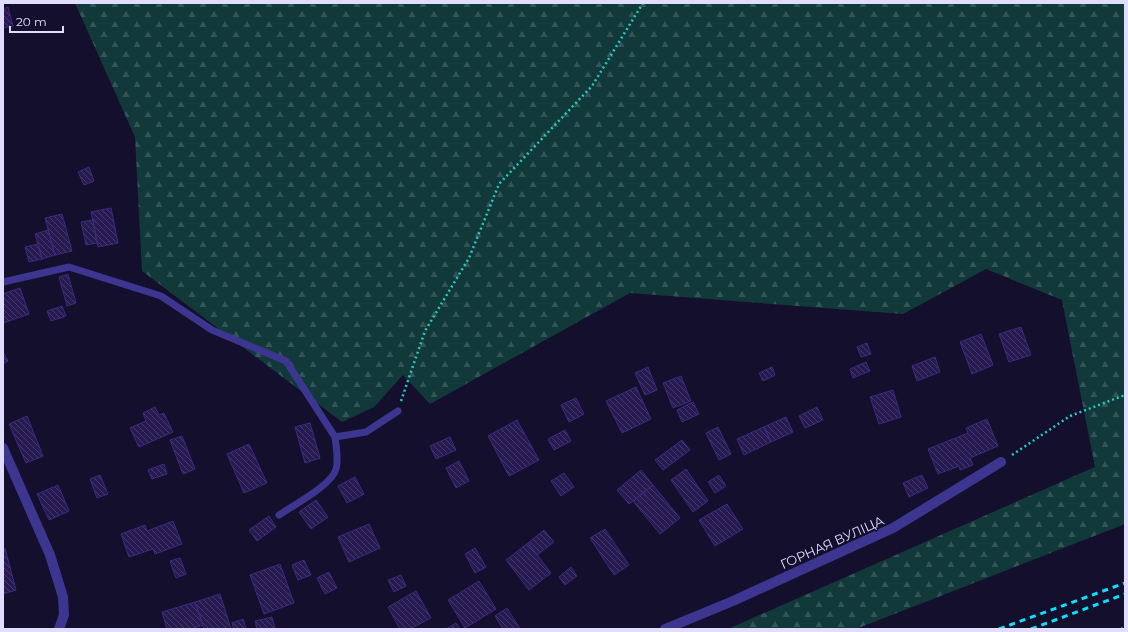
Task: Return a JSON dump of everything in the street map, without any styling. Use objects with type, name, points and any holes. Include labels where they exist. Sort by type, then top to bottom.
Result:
[{"type":"street","points":[[3,448],[50,555],[63,597],[64,615],[59,629]]},
{"type":"street","name":"ГОРНАЯ ВУЛІЦА","points":[[665,629],[733,601],[893,528],[1001,462]]},
{"type":"lane","points":[[3,282],[69,267],[162,296],[212,330],[286,361],[335,437],[337,468],[332,478],[323,486],[279,515]]},
{"type":"lane","points":[[335,437],[366,432],[398,411]]},
{"type":"path","points":[[398,411],[425,331],[469,258],[499,184],[592,86],[643,3]]},
{"type":"path","points":[[1001,462],[1070,416],[1125,395]]},
{"type":"path","points":[[1121,629],[1125,627]]},
{"type":"green space","points":[[75,3],[1125,3],[1125,524],[856,629],[728,629],[1095,467],[1062,300],[986,269],[903,314],[630,293],[430,404],[403,375],[374,407],[342,422],[142,271],[135,137]]},
{"type":"building","points":[[8,7],[13,26],[3,28],[3,9]]},
{"type":"building","points":[[89,167],[94,181],[84,185],[78,172]]},
{"type":"building","points":[[111,208],[118,243],[98,247],[91,212]]},
{"type":"building","points":[[62,214],[72,251],[55,255],[45,218]]},
{"type":"building","points":[[93,220],[97,243],[86,245],[81,222]]},
{"type":"building","points":[[48,230],[55,255],[42,259],[35,234]]},
{"type":"building","points":[[38,244],[42,259],[29,262],[25,247]]},
{"type":"building","points":[[68,274],[76,303],[67,306],[59,277]]},
{"type":"building","points":[[20,288],[29,314],[3,323],[3,294]]},
{"type":"building","points":[[62,306],[66,316],[51,321],[47,311]]},
{"type":"building","points":[[1021,327],[1031,355],[1009,362],[999,334]]},
{"type":"building","points":[[981,334],[993,365],[972,374],[960,342]]},
{"type":"building","points":[[867,343],[871,354],[861,357],[857,347]]},
{"type":"building","points":[[3,352],[8,361],[3,364]]},
{"type":"building","points":[[935,357],[940,372],[917,381],[912,366]]},
{"type":"building","points":[[866,362],[870,371],[853,378],[850,369]]},
{"type":"building","points":[[648,367],[657,390],[645,395],[635,373]]},
{"type":"building","points":[[772,367],[775,375],[763,381],[759,373]]},
{"type":"building","points":[[681,376],[691,401],[673,408],[663,383]]},
{"type":"building","points":[[636,387],[651,419],[622,433],[606,401]]},
{"type":"building","points":[[893,390],[901,417],[879,424],[870,397]]},
{"type":"building","points":[[576,398],[584,414],[569,422],[561,405]]},
{"type":"building","points":[[693,402],[699,414],[682,422],[677,410]]},
{"type":"building","points":[[155,407],[159,415],[164,413],[173,432],[139,447],[130,428],[146,421],[143,413]]},
{"type":"building","points":[[817,407],[823,420],[805,428],[799,416]]},
{"type":"building","points":[[27,416],[43,456],[26,463],[9,424]]},
{"type":"building","points":[[786,417],[793,432],[771,442],[764,427]]},
{"type":"building","points":[[987,419],[998,446],[970,458],[973,465],[960,470],[959,466],[938,474],[928,449],[968,433],[966,428]]},
{"type":"building","points":[[517,420],[539,460],[509,476],[488,436]]},
{"type":"building","points":[[310,423],[320,458],[305,463],[295,427]]},
{"type":"building","points":[[718,427],[731,454],[719,460],[706,433]]},
{"type":"building","points":[[764,427],[771,442],[744,455],[737,439]]},
{"type":"building","points":[[565,430],[571,441],[554,450],[548,439]]},
{"type":"building","points":[[182,436],[195,469],[183,474],[170,440]]},
{"type":"building","points":[[450,437],[456,450],[436,459],[430,446]]},
{"type":"building","points":[[682,440],[690,450],[663,470],[655,460]]},
{"type":"building","points":[[249,444],[267,483],[244,493],[227,454]]},
{"type":"building","points":[[459,461],[469,481],[456,488],[446,468]]},
{"type":"building","points":[[164,464],[167,474],[152,479],[148,470]]},
{"type":"building","points":[[686,469],[708,501],[693,512],[671,480]]},
{"type":"building","points":[[641,470],[653,485],[629,504],[617,490]]},
{"type":"building","points":[[564,473],[574,487],[561,496],[551,481]]},
{"type":"building","points":[[100,475],[108,494],[97,498],[90,479]]},
{"type":"building","points":[[719,475],[726,486],[715,493],[708,482]]},
{"type":"building","points":[[922,475],[928,488],[909,497],[903,483]]},
{"type":"building","points":[[355,477],[364,494],[347,503],[338,486]]},
{"type":"building","points":[[58,485],[69,511],[49,520],[37,494]]},
{"type":"building","points":[[653,485],[680,518],[660,534],[633,501]]},
{"type":"building","points":[[316,500],[328,517],[311,529],[299,512]]},
{"type":"building","points":[[727,504],[743,529],[715,546],[699,520]]},
{"type":"building","points":[[269,516],[276,527],[257,541],[249,530]]},
{"type":"building","points":[[173,521],[182,544],[155,554],[153,549],[129,557],[121,534],[145,525],[147,531]]},
{"type":"building","points":[[369,524],[380,548],[349,562],[338,537]]},
{"type":"building","points":[[605,529],[629,565],[614,575],[590,538]]},
{"type":"building","points":[[544,530],[554,542],[537,555],[528,543]]},
{"type":"building","points":[[528,543],[551,573],[529,590],[506,560]]},
{"type":"building","points":[[5,548],[16,590],[3,594],[3,549]]},
{"type":"building","points":[[475,548],[486,567],[475,573],[465,554]]},
{"type":"building","points":[[180,558],[186,574],[176,578],[170,561]]},
{"type":"building","points":[[304,560],[311,575],[298,580],[292,565]]},
{"type":"building","points":[[280,564],[294,603],[264,614],[250,575]]},
{"type":"building","points":[[571,567],[577,576],[565,585],[559,577]]},
{"type":"building","points":[[329,572],[337,588],[325,594],[317,578]]},
{"type":"building","points":[[401,575],[406,586],[394,592],[388,580]]},
{"type":"building","points":[[479,581],[496,609],[465,628],[448,600]]},
{"type":"building","points":[[416,591],[431,618],[410,629],[400,629],[388,607]]},
{"type":"building","points":[[220,594],[231,629],[204,629],[195,602]]},
{"type":"building","points":[[195,602],[203,625],[191,629],[167,629],[162,612]]},
{"type":"building","points":[[507,608],[520,629],[503,629],[495,616]]},
{"type":"building","points":[[272,617],[275,629],[257,629],[255,621]]},
{"type":"building","points":[[243,619],[246,629],[234,629],[232,623]]},
{"type":"building","points":[[456,623],[460,629],[446,629]]},
{"type":"railway","points":[[999,629],[1125,583]]},
{"type":"railway","points":[[1031,629],[1125,594]]}]
